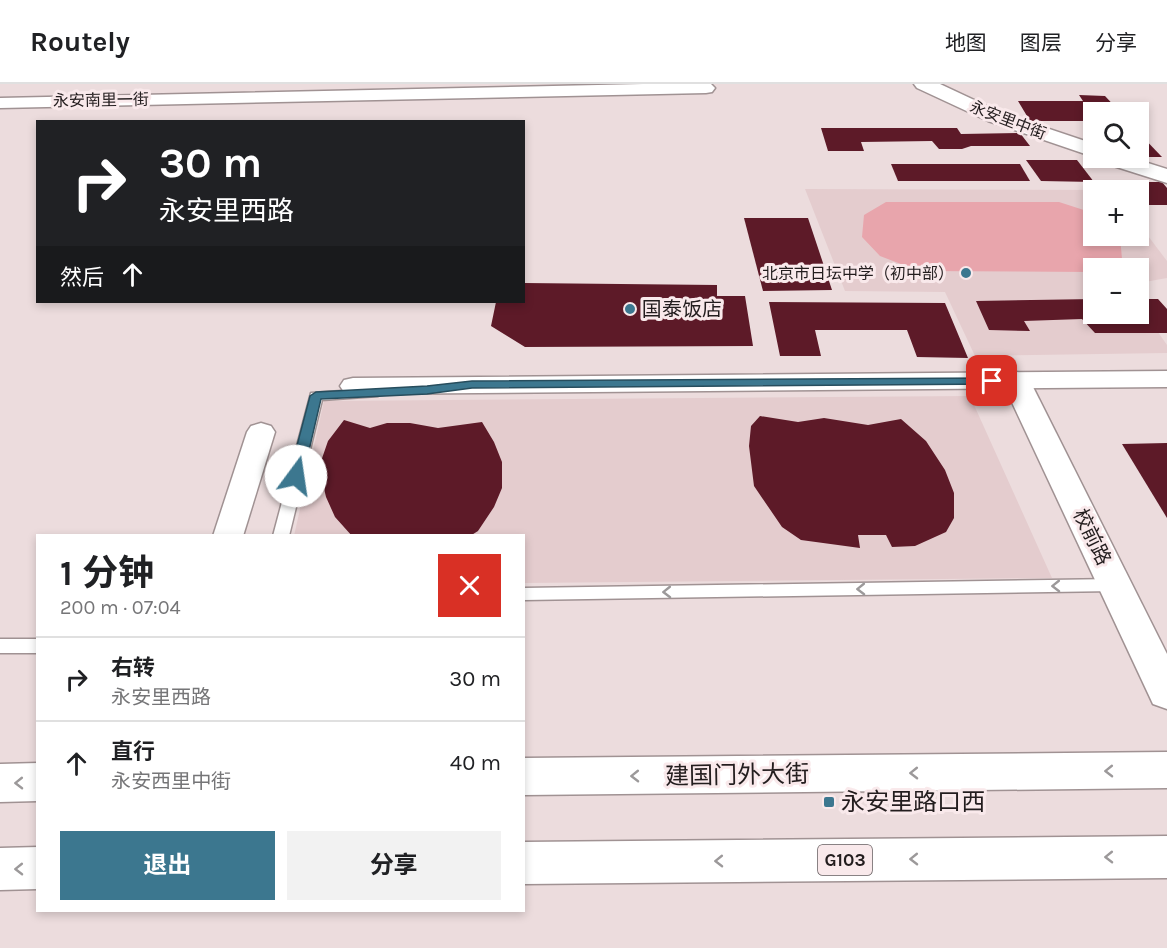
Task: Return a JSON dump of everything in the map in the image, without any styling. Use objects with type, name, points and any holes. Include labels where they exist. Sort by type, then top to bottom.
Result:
[{"type":"main road","name":"永安里中街","points":[[924,84],[994,117],[1083,147]]},
{"type":"main road","points":[[1143,168],[1167,176]]},
{"type":"main road","name":"校前路","points":[[1016,381],[1167,693]]},
{"type":"main road","name":"建国门外大街","points":[[525,777],[1167,770]]},
{"type":"main road","points":[[0,783],[36,782]]},
{"type":"main road","name":"G103","points":[[525,863],[1167,857]]},
{"type":"main road","points":[[0,869],[36,868]]},
{"type":"street","points":[[51,100],[63,84]]},
{"type":"street","name":"永安南里一街","points":[[0,103],[545,88],[705,86]]},
{"type":"street","points":[[354,386],[1167,379]]},
{"type":"street","points":[[229,534],[261,432]]},
{"type":"lane","points":[[282,534],[316,396],[427,390],[472,384]]},
{"type":"lane","points":[[525,594],[1115,585]]},
{"type":"lane","points":[[0,646],[36,646]]},
{"type":"shaded area","name":"北京市日坛中学（初中部）","points":[[805,189],[1083,190],[1083,246],[1149,246],[1149,237],[1167,261],[1167,278],[1149,281],[1149,258],[1083,258],[1083,324],[1149,324],[1149,319],[1167,345],[1167,353],[975,356],[945,292],[845,291]]},
{"type":"shaded area","points":[[886,202],[1059,202],[1083,210],[1083,246],[1121,246],[1122,258],[1083,258],[1083,272],[919,271],[880,256],[862,237],[864,215]]},
{"type":"shaded area","points":[[970,396],[1052,578],[525,583],[525,534],[294,534],[324,401]]},
{"type":"building","points":[[1079,95],[1105,96],[1111,102],[1083,102],[1083,121],[1030,121],[1018,101],[1083,101]]},
{"type":"building","points":[[821,128],[957,128],[961,134],[1020,133],[1030,146],[971,146],[962,149],[939,149],[932,141],[861,142],[864,151],[828,151]]},
{"type":"building","points":[[1149,143],[1162,157],[1149,157]]},
{"type":"building","points":[[1026,160],[1077,160],[1092,180],[1083,182],[1041,181]]},
{"type":"building","points":[[891,164],[1020,164],[1030,181],[898,181]]},
{"type":"building","points":[[1149,182],[1162,182],[1167,188],[1167,205],[1149,205]]},
{"type":"building","points":[[744,218],[808,218],[832,290],[763,291]]},
{"type":"building","points":[[525,283],[717,285],[717,296],[745,296],[753,346],[525,347],[491,326],[496,303],[525,303]]},
{"type":"building","points":[[1083,299],[1083,320],[1024,321],[1030,331],[989,330],[976,301]]},
{"type":"building","points":[[1149,299],[1158,299],[1167,309],[1167,333],[1095,333],[1087,324],[1149,324]]},
{"type":"building","points":[[769,302],[945,303],[968,358],[917,357],[907,330],[815,330],[821,356],[780,356]]},
{"type":"building","points":[[760,416],[798,422],[824,418],[868,425],[901,419],[926,441],[945,470],[954,493],[954,518],[946,532],[915,546],[892,547],[886,535],[858,535],[860,548],[801,540],[782,527],[754,486],[749,446],[751,426]]},
{"type":"building","points":[[344,420],[370,428],[387,423],[410,423],[438,428],[482,422],[502,462],[502,488],[494,507],[478,531],[473,534],[350,534],[335,517],[326,497],[319,467],[328,441]]},
{"type":"building","points":[[1167,443],[1167,518],[1122,444]]},
{"type":"place","name":"北京市日坛中学（初中部）","points":[[966,273]]},
{"type":"place","name":"国泰饭店","points":[[630,309]]},
{"type":"place","name":"永安里路口西","points":[[829,802]]},
{"type":"route","points":[[296,476],[316,396],[427,390],[472,384],[992,381]]}]
